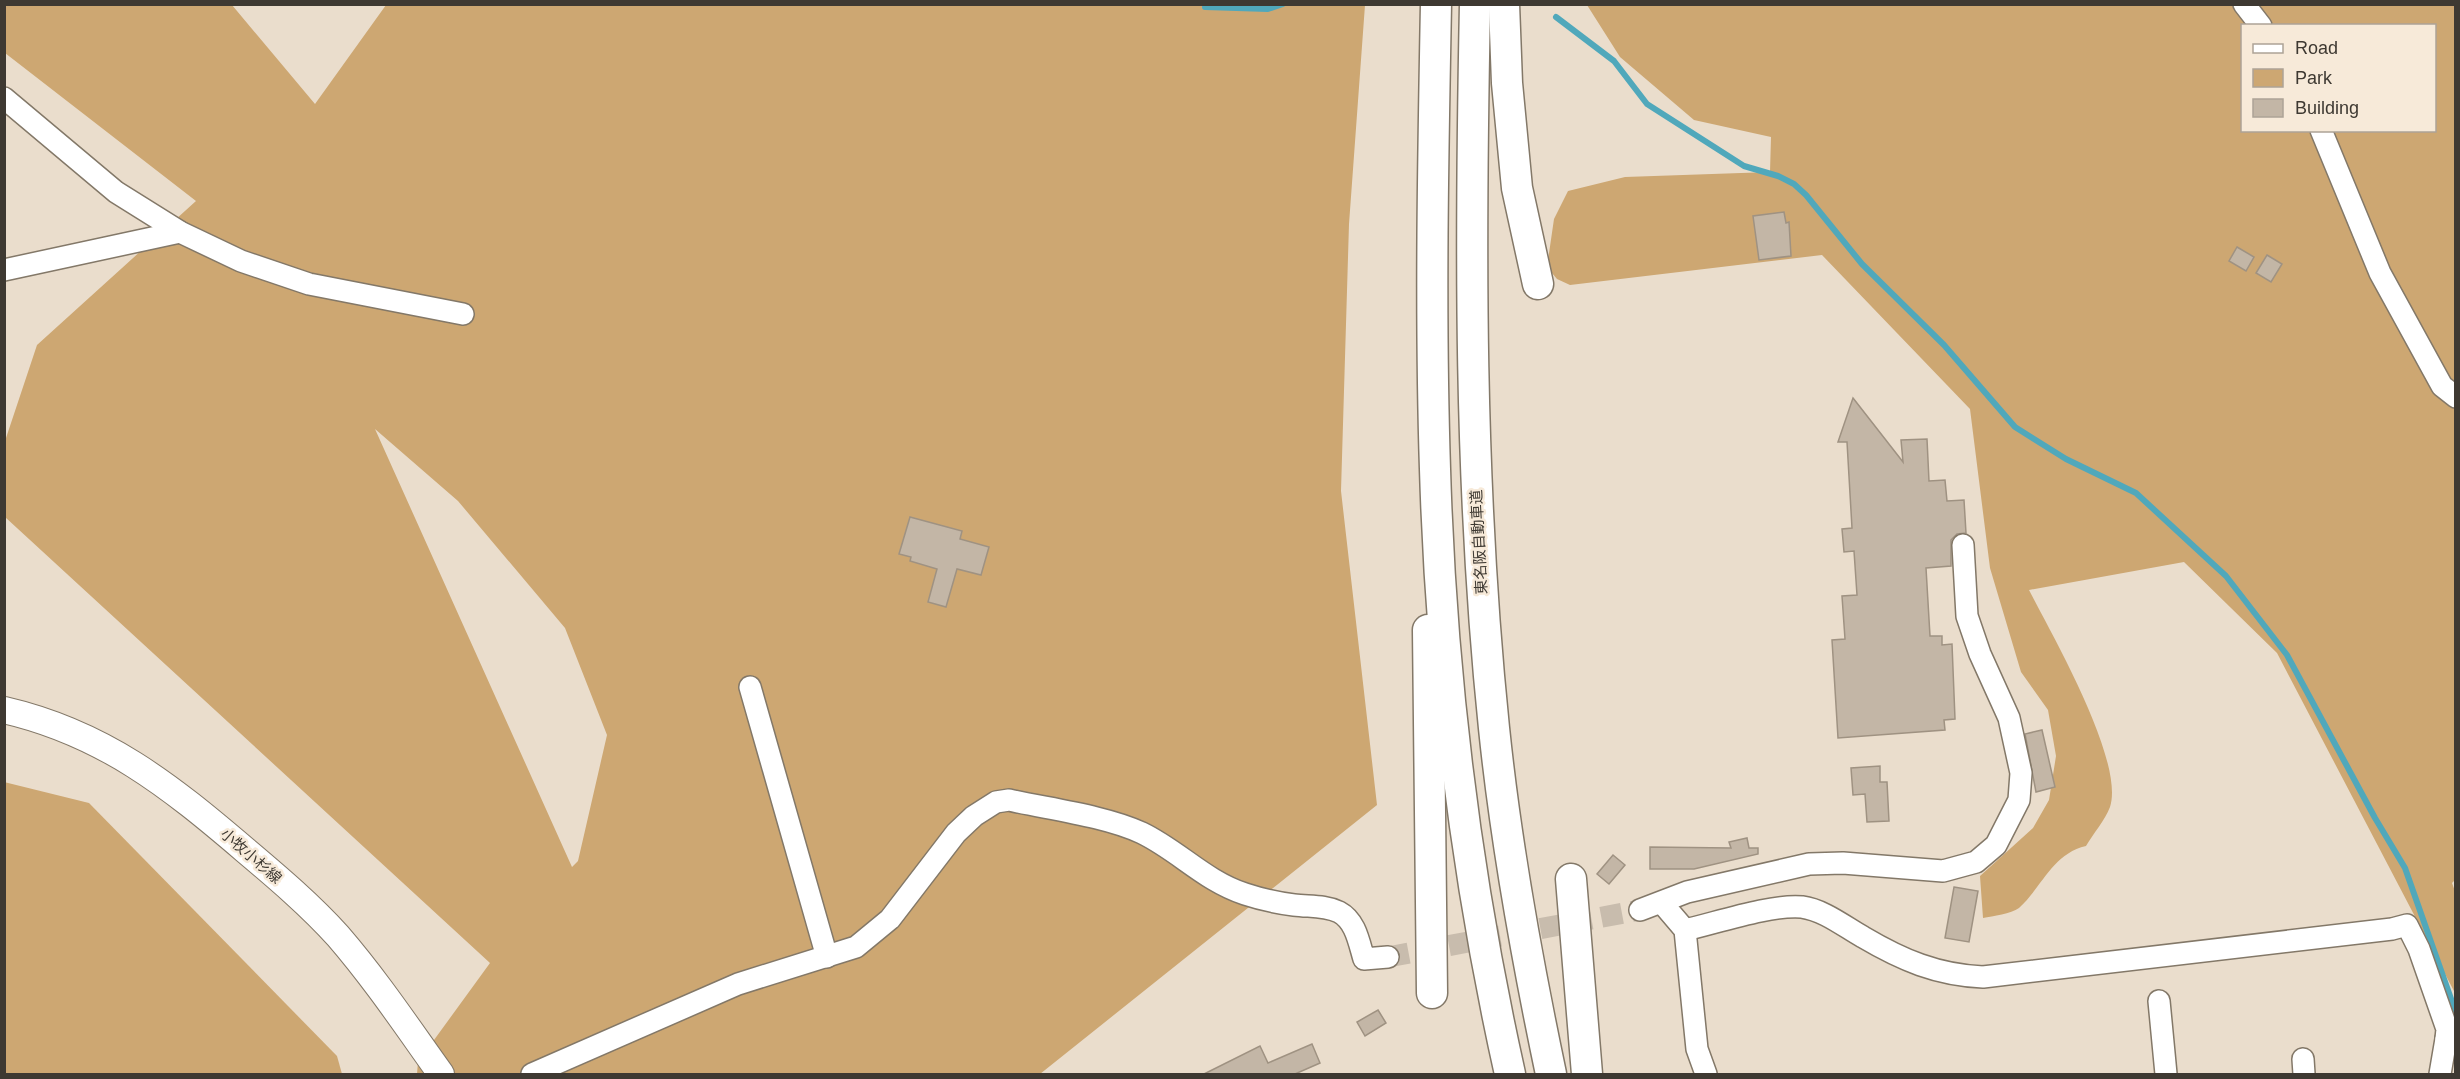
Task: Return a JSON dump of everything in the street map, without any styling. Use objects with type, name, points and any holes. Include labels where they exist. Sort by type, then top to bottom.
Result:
[{"type":"highway","points":[[1436,4],[1432,329],[1435,483],[1452,714],[1470,857],[1492,994],[1510,1074]]},
{"type":"highway","name":"東名阪自動車道","points":[[1474,4],[1471,332],[1483,599],[1494,728],[1509,851],[1551,1074]]},
{"type":"highway","points":[[1504,4],[1510,126],[1517,188],[1538,284]]},
{"type":"highway","points":[[1432,329],[1426,416],[1432,993]]},
{"type":"highway","points":[[1571,879],[1587,1074]]},
{"type":"main road","name":"小牧小杉線","points":[[4,710],[94,742],[123,756],[173,790],[230,837],[338,937],[377,985],[441,1074]]},
{"type":"street","points":[[2244,4],[2260,24]]},
{"type":"street","points":[[4,98],[116,192],[180,232],[241,261],[309,284],[463,314]]},
{"type":"street","points":[[2322,132],[2380,273],[2442,386],[2456,397]]},
{"type":"street","points":[[4,270],[180,232]]},
{"type":"street","points":[[1640,910],[1687,892],[1809,864],[1844,863],[1943,872],[1976,862],[1996,844],[2019,800],[2021,773],[2008,718],[1980,654],[1967,616],[1963,544]]},
{"type":"street","points":[[750,687],[827,957]]},
{"type":"street","points":[[532,1074],[738,984],[856,947],[890,919],[956,833],[984,808],[996,802],[1009,800],[1131,828],[1162,844],[1213,881],[1246,895],[1296,905],[1318,905],[1341,913],[1356,930],[1364,959],[1388,957]]},
{"type":"street","points":[[1662,903],[1685,930],[1697,1049],[1706,1074]]},
{"type":"street","points":[[1685,930],[1799,907],[1823,914],[1916,965],[1954,976],[1983,977],[2407,926],[2419,949],[2450,1040],[2440,1074]]},
{"type":"street","points":[[2159,1001],[2166,1074]]},
{"type":"green space","points":[[4,5],[232,5],[315,104],[386,5],[1365,5],[1349,224],[1341,491],[1377,805],[1040,1074],[417,1074],[418,1062],[490,963],[5,517],[5,441],[37,345],[196,201],[5,53]],"holes":[[[375,429],[458,501],[565,628],[607,735],[578,861],[572,867]]]},
{"type":"green space","points":[[1587,5],[2455,5],[2456,879],[2452,883],[2456,894],[2455,993],[2277,653],[2184,562],[2029,590],[2068,665],[2097,729],[2112,786],[2110,807],[2086,846],[2074,850],[2056,863],[2019,908],[1983,918],[1980,876],[2033,828],[2049,800],[2056,756],[2048,710],[2021,672],[1990,568],[1970,409],[1822,255],[1570,285],[1557,279],[1547,267],[1554,219],[1568,191],[1625,177],[1770,172],[1771,137],[1694,120],[1620,57]]},
{"type":"green space","points":[[4,782],[89,803],[337,1056],[342,1074],[5,1074]]},
{"type":"building","points":[[1784,212],[1786,223],[1789,222],[1791,256],[1759,260],[1753,216]]},
{"type":"building","points":[[2237,247],[2254,257],[2246,271],[2229,261]]},
{"type":"building","points":[[2267,255],[2282,264],[2271,282],[2256,273]]},
{"type":"building","points":[[1853,398],[1903,462],[1901,440],[1927,439],[1929,481],[1945,480],[1947,501],[1964,500],[1966,533],[1957,534],[1951,540],[1951,566],[1926,568],[1930,636],[1942,636],[1942,645],[1952,644],[1955,719],[1944,720],[1945,730],[1838,738],[1832,640],[1845,639],[1842,596],[1857,595],[1854,551],[1844,552],[1842,529],[1852,528],[1847,442],[1838,442]]},
{"type":"building","points":[[910,517],[962,531],[960,539],[989,547],[981,575],[957,569],[946,607],[928,602],[937,569],[910,561],[911,557],[899,554]]},
{"type":"building","points":[[2042,730],[2055,787],[2036,792],[2025,734]]},
{"type":"building","points":[[1880,766],[1880,782],[1887,782],[1889,821],[1867,822],[1865,794],[1853,795],[1851,768]]},
{"type":"building","points":[[1747,838],[1749,848],[1758,848],[1758,854],[1694,869],[1650,869],[1650,847],[1731,848],[1729,842]]},
{"type":"building","points":[[1613,855],[1625,865],[1609,884],[1597,874]]},
{"type":"building","points":[[1954,887],[1978,891],[1969,942],[1945,938]]},
{"type":"building","points":[[1378,1010],[1386,1023],[1365,1036],[1357,1022]]},
{"type":"building","points":[[1312,1044],[1320,1063],[1295,1074],[1204,1074],[1260,1046],[1268,1063]]},
{"type":"waterway","points":[[1205,7],[1268,9],[1283,4]]},
{"type":"waterway","points":[[1556,17],[1614,61],[1647,104],[1744,166],[1778,176],[1794,184],[1806,195],[1862,264],[1944,345],[2015,427],[2066,459],[2136,493],[2226,576],[2287,655],[2375,818],[2405,868],[2456,1013]]},
{"type":"tunnel","points":[[1388,957],[1640,910]]}]
